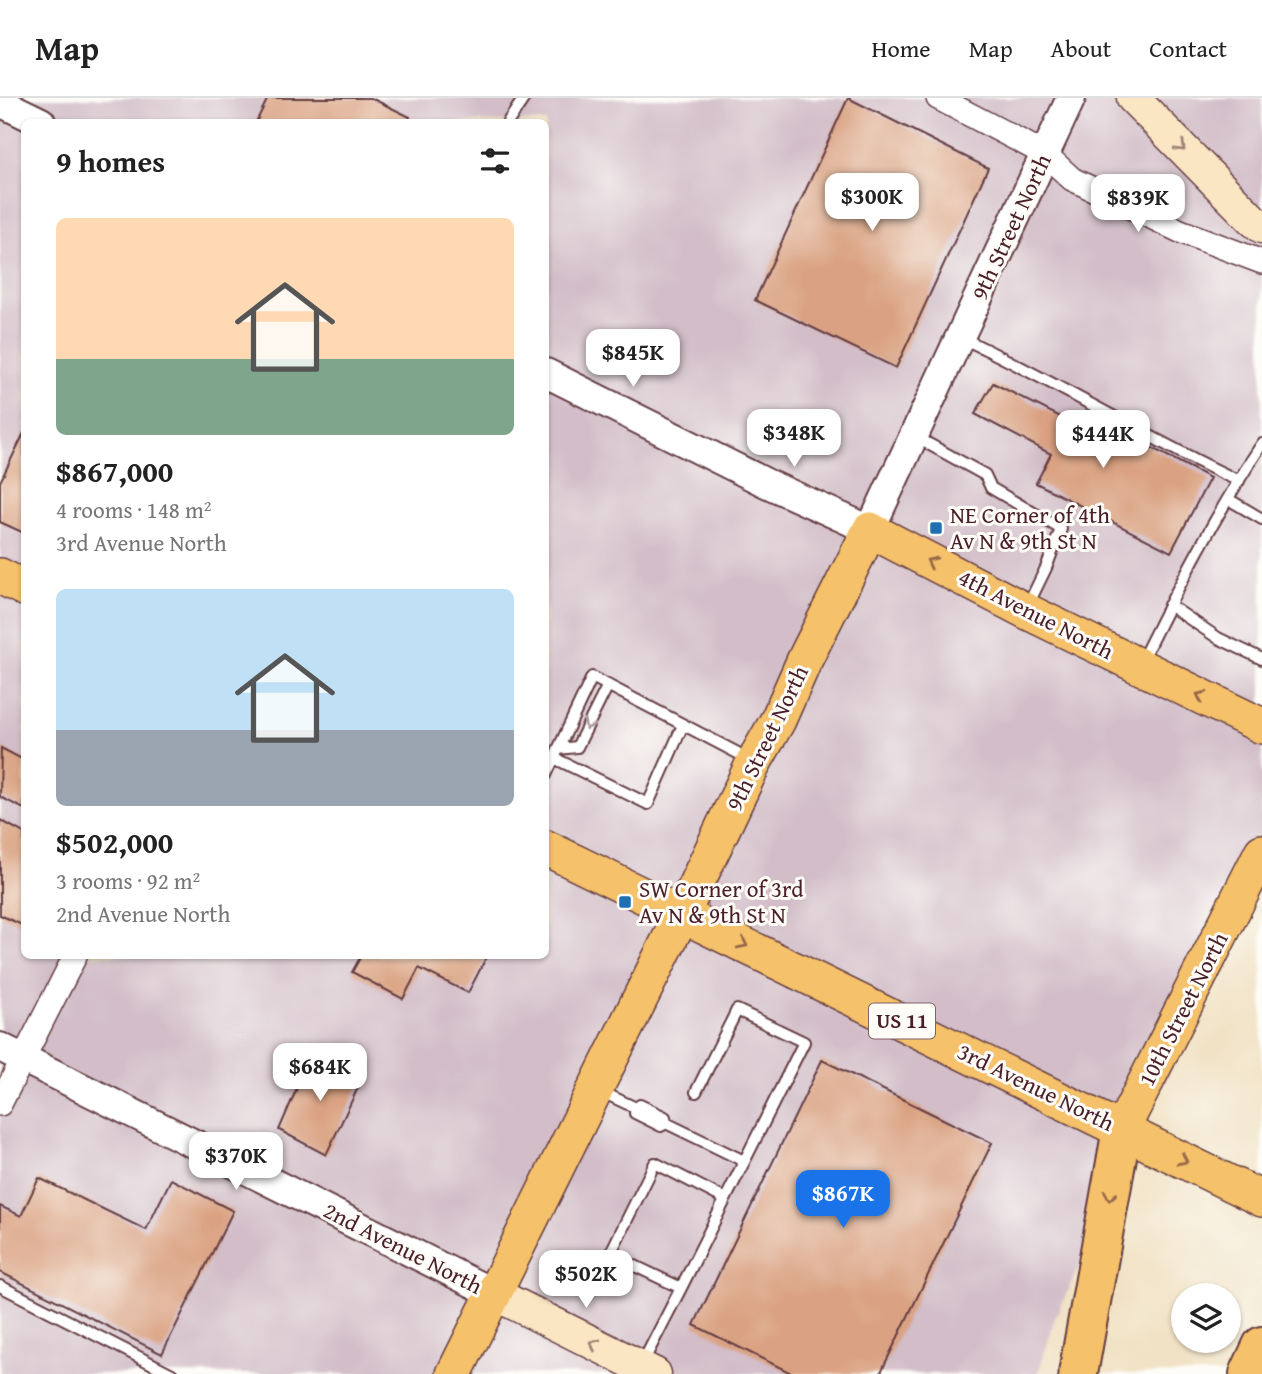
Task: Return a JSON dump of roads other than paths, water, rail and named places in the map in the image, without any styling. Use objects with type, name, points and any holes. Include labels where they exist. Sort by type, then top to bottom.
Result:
[{"type":"highway","points":[[1078,1374],[1122,1129]]},
{"type":"highway","points":[[1249,1374],[1262,1346]]},
{"type":"main road","points":[[1133,98],[1257,219]]},
{"type":"main road","name":"4th Avenue North","points":[[870,530],[1026,611],[1262,726]]},
{"type":"main road","name":"9th Street North","points":[[454,1374],[870,530]]},
{"type":"main road","points":[[0,576],[21,586]]},
{"type":"main road","name":"3rd Avenue North","points":[[549,849],[1262,1199]]},
{"type":"main road","name":"10th Street North","points":[[1122,1129],[1262,852]]},
{"type":"main road","name":"2nd Avenue North","points":[[493,1293],[648,1370]]},
{"type":"street","points":[[938,98],[1045,154],[1072,178],[1180,230],[1262,262]]},
{"type":"street","name":"9th Street North","points":[[870,530],[1071,98]]},
{"type":"street","points":[[0,102],[35,119]]},
{"type":"street","name":"4th Avenue North","points":[[549,374],[766,483],[870,530]]},
{"type":"street","points":[[0,1104],[11,1053],[73,959]]},
{"type":"street","name":"2nd Avenue North","points":[[11,1053],[493,1293]]},
{"type":"lane","points":[[510,119],[524,98]]},
{"type":"lane","points":[[960,337],[1239,481]]},
{"type":"lane","points":[[914,436],[985,475],[991,488],[1061,529],[1026,611]]},
{"type":"lane","points":[[1140,666],[1169,606],[1228,499],[1262,444]]},
{"type":"lane","points":[[1228,499],[1262,519]]},
{"type":"lane","points":[[1169,606],[1218,638],[1262,659]]},
{"type":"lane","points":[[549,769],[592,677],[754,762]]},
{"type":"lane","points":[[556,754],[577,747],[608,685]]},
{"type":"lane","points":[[556,754],[648,804],[683,725]]},
{"type":"lane","points":[[648,1370],[681,1288],[804,1042],[737,1010],[696,1092]]},
{"type":"lane","points":[[595,1089],[636,1108],[635,1114],[661,1126],[666,1123],[744,1161]]},
{"type":"lane","points":[[681,1288],[610,1254],[655,1163],[725,1199]]},
{"type":"lane","points":[[0,1286],[172,1374]]},
{"type":"place","name":"NE Corner of 4th Av N & 9th St N","points":[[936,528]]},
{"type":"place","name":"SW Corner of 3rd Av N & 9th St N","points":[[625,902]]}]
